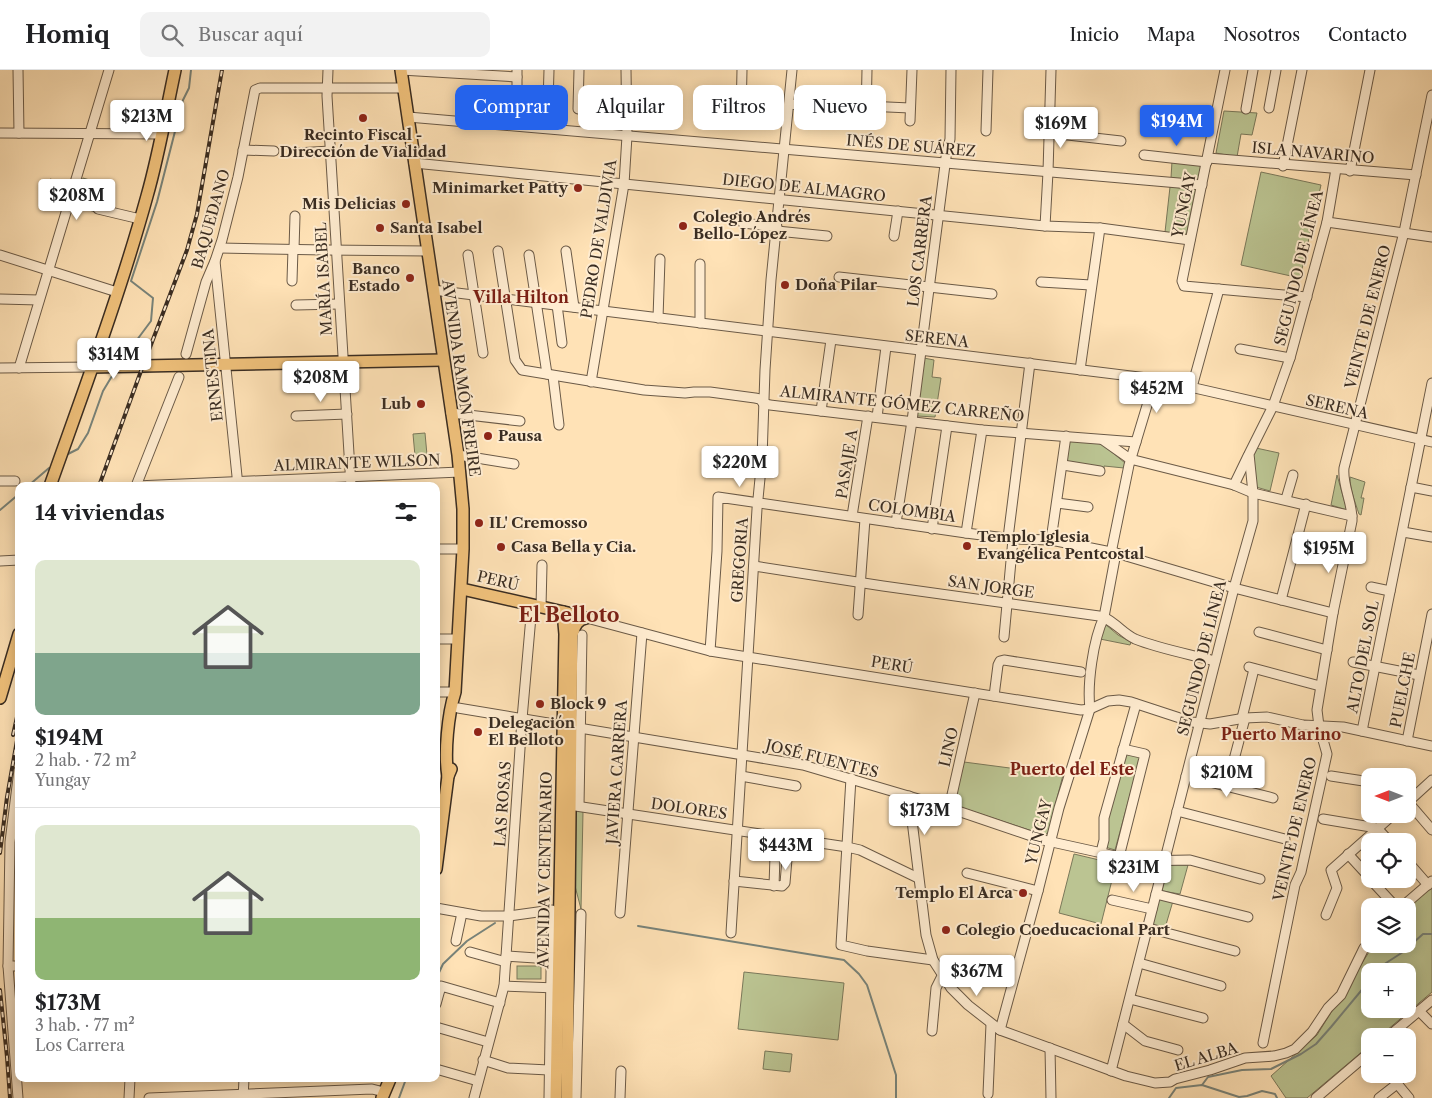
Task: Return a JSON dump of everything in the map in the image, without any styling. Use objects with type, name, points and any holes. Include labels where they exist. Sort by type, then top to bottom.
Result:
[{"type":"main road","points":[[51,482],[92,367],[140,219],[162,134],[175,70]]},
{"type":"main road","name":"AVENIDA RAMÓN FREIRE","points":[[401,70],[458,455],[463,509],[464,549],[453,765],[448,776],[440,825]]},
{"type":"main road","points":[[92,367],[443,360]]},
{"type":"main road","name":"PERÚ","points":[[462,589],[565,613]]},
{"type":"main road","name":"AVENIDA V CENTENARIO","points":[[556,1098],[554,988],[577,633],[565,613]]},
{"type":"main road","name":"AVENIDA V CENTENARIO","points":[[565,613],[574,806],[566,1098]]},
{"type":"main road","points":[[577,633],[576,622],[586,618]]},
{"type":"main road","points":[[0,698],[15,647]]},
{"type":"main road","points":[[383,1095],[389,1082]]},
{"type":"street","points":[[18,70],[19,133]]},
{"type":"street","points":[[18,368],[109,70]]},
{"type":"street","name":"MARÍA ISABEL","points":[[328,70],[330,151],[350,481]]},
{"type":"street","points":[[401,70],[517,73]]},
{"type":"street","points":[[549,70],[549,85]]},
{"type":"street","points":[[579,70],[579,85]]},
{"type":"street","name":"PEDRO DE VALDIVIA","points":[[591,382],[624,184],[627,136],[626,70]]},
{"type":"street","points":[[742,70],[742,85]]},
{"type":"street","name":"GREGORIA","points":[[731,933],[762,458],[767,332],[792,70]]},
{"type":"street","points":[[867,70],[867,85]]},
{"type":"street","points":[[910,121],[912,70]]},
{"type":"street","name":"LOS CARRERA","points":[[896,523],[912,421],[945,163],[950,138],[951,70]]},
{"type":"street","points":[[986,131],[988,70]]},
{"type":"street","points":[[1044,226],[1050,133],[1051,70]]},
{"type":"street","name":"YUNGAY","points":[[1219,289],[1184,286],[1182,277],[1226,70]]},
{"type":"street","points":[[1246,109],[1253,70]]},
{"type":"street","points":[[1269,108],[1276,70]]},
{"type":"street","points":[[1283,166],[1302,70]]},
{"type":"street","points":[[1350,170],[1370,70]]},
{"type":"street","name":"BAQUEDANO","points":[[186,354],[206,282],[220,248],[238,177],[254,90],[260,88],[327,88]]},
{"type":"street","points":[[327,88],[404,88]]},
{"type":"street","name":"VEINTE DE ENERO","points":[[1263,1043],[1296,885],[1301,872],[1328,754],[1319,726],[1317,710],[1352,516],[1343,475],[1404,232],[1432,95]]},
{"type":"street","points":[[789,104],[794,104]]},
{"type":"street","points":[[886,107],[910,108]]},
{"type":"street","name":"INÉS DE SUÁREZ","points":[[408,118],[1202,185]]},
{"type":"street","points":[[1050,133],[1121,141]]},
{"type":"street","points":[[0,134],[162,134]]},
{"type":"street","points":[[243,150],[274,150]]},
{"type":"street","points":[[297,152],[330,151]]},
{"type":"street","name":"ISLA NAVARINO","points":[[1144,155],[1416,175]]},
{"type":"street","name":"DIEGO DE ALMAGRO","points":[[414,163],[1044,226],[1100,228],[1190,240]]},
{"type":"street","name":"SEGUNDO DE LÍNEA","points":[[1234,485],[1273,406],[1290,358],[1327,222],[1336,169]]},
{"type":"street","points":[[98,209],[140,219]]},
{"type":"street","points":[[894,236],[898,211]]},
{"type":"street","points":[[292,281],[295,216]]},
{"type":"street","points":[[1327,222],[1432,237]]},
{"type":"street","points":[[743,223],[827,236]]},
{"type":"street","points":[[1080,370],[1100,228]]},
{"type":"street","points":[[220,248],[427,251]]},
{"type":"street","points":[[498,251],[505,298]]},
{"type":"street","points":[[566,251],[574,307]]},
{"type":"street","points":[[468,254],[483,353]]},
{"type":"street","points":[[0,255],[117,292]]},
{"type":"street","points":[[529,255],[559,425]]},
{"type":"street","points":[[658,318],[660,259]]},
{"type":"street","name":"ERNESTINA","points":[[215,261],[238,482]]},
{"type":"street","points":[[700,264],[700,323]]},
{"type":"street","points":[[839,277],[992,294]]},
{"type":"street","points":[[1041,282],[1092,285]]},
{"type":"street","points":[[1192,387],[1219,289],[1308,297]]},
{"type":"street","name":"SERENA","points":[[433,290],[1155,379],[1432,442]]},
{"type":"street","name":"ALMIRANTE GÓMEZ CARREÑO","points":[[505,298],[515,360],[522,370],[644,390],[685,393],[710,392],[760,398],[763,403],[770,405],[947,426],[1136,442]]},
{"type":"street","points":[[0,300],[39,300]]},
{"type":"street","points":[[296,305],[339,304]]},
{"type":"street","points":[[557,305],[562,343]]},
{"type":"street","points":[[821,411],[831,340]]},
{"type":"street","name":"PASAJE A","points":[[852,516],[886,347]]},
{"type":"street","points":[[1240,349],[1290,358]]},
{"type":"street","points":[[1004,637],[1010,538],[1030,363]]},
{"type":"street","points":[[0,368],[92,367]]},
{"type":"street","points":[[138,482],[180,377]]},
{"type":"street","name":"YUNGAY","points":[[1000,1030],[1059,808],[1090,710],[1090,675],[1100,626],[1104,617],[1130,459],[1155,379]]},
{"type":"street","name":"ALTO DEL SOL","points":[[1362,731],[1431,389]]},
{"type":"street","points":[[451,413],[520,421]]},
{"type":"street","points":[[296,416],[347,414]]},
{"type":"street","points":[[932,528],[947,426]]},
{"type":"street","points":[[966,533],[982,430]]},
{"type":"street","points":[[1051,540],[1058,503],[1066,436]]},
{"type":"street","name":"ALMIRANTE GÓMEZ CARREÑO","points":[[1103,440],[1130,459],[1234,485],[1253,493],[1352,516]]},
{"type":"street","name":"SEGUNDO DE LÍNEA","points":[[1111,1071],[1215,661],[1253,521],[1253,493],[1248,454]]},
{"type":"street","points":[[458,455],[514,464]]},
{"type":"street","points":[[1063,465],[1100,470]]},
{"type":"street","name":"ALMIRANTE WILSON","points":[[313,482],[350,481],[460,472]]},
{"type":"street","points":[[1286,500],[1293,475]]},
{"type":"street","points":[[0,482],[15,481]]},
{"type":"street","points":[[1411,487],[1432,491]]},
{"type":"street","name":"COLOMBIA","points":[[710,651],[717,550],[718,497],[966,533],[1051,540],[1114,553],[1234,588],[1333,613]]},
{"type":"street","points":[[1058,503],[1088,507]]},
{"type":"street","points":[[1281,600],[1306,504]]},
{"type":"street","points":[[858,615],[865,518]]},
{"type":"street","points":[[1403,532],[1432,538]]},
{"type":"street","points":[[440,549],[464,549]]},
{"type":"street","points":[[0,560],[15,560]]},
{"type":"street","name":"LAS ROSAS","points":[[474,1098],[504,986],[522,719],[542,565]]},
{"type":"street","name":"SAN JORGE","points":[[754,566],[860,583],[1104,617],[1134,638],[1215,661]]},
{"type":"street","points":[[1371,586],[1390,591]]},
{"type":"street","name":"PERÚ","points":[[565,613],[710,651],[1081,710],[1090,710],[1113,700],[1125,700],[1192,722],[1210,724],[1243,718],[1267,717],[1303,725],[1333,726],[1362,731],[1432,746]]},
{"type":"street","name":"PUELCHE","points":[[1407,741],[1431,620]]},
{"type":"street","points":[[1259,632],[1327,650]]},
{"type":"street","name":"JAVIERA CARRERA","points":[[620,912],[642,633]]},
{"type":"street","points":[[440,639],[458,639]]},
{"type":"street","points":[[994,696],[998,665],[1004,660],[1081,672]]},
{"type":"street","points":[[1354,662],[1420,675]]},
{"type":"street","points":[[1227,786],[1243,718],[1252,668],[1320,686]]},
{"type":"street","name":"LINO","points":[[949,808],[975,693]]},
{"type":"street","name":"JOSÉ FUENTES","points":[[440,694],[455,700],[522,719],[803,765],[949,808],[1051,841],[1138,861],[1190,860],[1260,879]]},
{"type":"street","points":[[1101,852],[1104,840],[1104,818],[1136,704]]},
{"type":"street","points":[[1119,857],[1148,755],[1123,749]]},
{"type":"street","points":[[741,776],[796,786]]},
{"type":"street","points":[[1186,776],[1273,798]]},
{"type":"street","points":[[1331,776],[1361,781]]},
{"type":"street","points":[[851,778],[842,946],[933,960]]},
{"type":"street","points":[[1416,794],[1432,780]]},
{"type":"street","points":[[909,796],[926,935],[933,960],[942,976],[936,988],[932,1031]]},
{"type":"street","name":"DOLORES","points":[[574,806],[847,847],[860,850],[918,878]]},
{"type":"street","points":[[1177,811],[1285,839]]},
{"type":"street","points":[[1416,811],[1432,830]]},
{"type":"street","points":[[1323,819],[1377,828],[1382,833]]},
{"type":"street","points":[[1326,915],[1337,888],[1331,870],[1383,823]]},
{"type":"street","points":[[15,836],[14,906],[8,966],[15,1058]]},
{"type":"street","points":[[1348,854],[1361,868]]},
{"type":"street","points":[[774,886],[775,856]]},
{"type":"street","points":[[734,881],[782,886],[785,883],[787,859]]},
{"type":"street","points":[[1412,898],[1430,883],[1416,870]]},
{"type":"street","points":[[967,873],[1038,891]]},
{"type":"street","points":[[1379,888],[1388,898]]},
{"type":"street","points":[[1156,894],[1248,917]]},
{"type":"street","points":[[1112,900],[1152,909]]},
{"type":"street","points":[[440,909],[481,916],[509,916],[552,910],[551,959],[554,988],[549,1098]]},
{"type":"street","points":[[456,941],[462,913]]},
{"type":"street","points":[[576,1098],[581,914]]},
{"type":"street","points":[[1148,928],[1235,951]]},
{"type":"street","points":[[470,952],[506,959],[551,959]]},
{"type":"street","name":"EL ALBA","points":[[942,976],[963,1000],[1000,1030],[1111,1071],[1164,1083],[1245,1058],[1286,1054],[1303,1042],[1340,994],[1361,953]]},
{"type":"street","points":[[1139,963],[1221,986]]},
{"type":"street","points":[[8,966],[15,966]]},
{"type":"street","points":[[440,990],[441,986],[500,1003]]},
{"type":"street","points":[[504,986],[554,988]]},
{"type":"street","points":[[554,988],[568,1009]]},
{"type":"street","points":[[1130,998],[1203,1018]]},
{"type":"street","points":[[1399,1028],[1432,1000]]},
{"type":"street","points":[[1419,1011],[1432,1024]]},
{"type":"street","points":[[988,1094],[991,1024]]},
{"type":"street","points":[[1123,1024],[1145,1041],[1178,1050]]},
{"type":"street","points":[[440,1028],[488,1042]]},
{"type":"street","points":[[1050,1048],[1051,1098]]},
{"type":"street","points":[[483,1060],[508,1068],[549,1070]]},
{"type":"street","points":[[1316,1098],[1361,1060]]},
{"type":"street","points":[[440,1070],[478,1082]]},
{"type":"street","points":[[620,1098],[621,1071]]},
{"type":"street","points":[[17,1082],[18,1098]]},
{"type":"street","points":[[129,1098],[130,1082]]},
{"type":"street","points":[[243,1096],[244,1082]]},
{"type":"street","points":[[1379,1098],[1397,1084],[1408,1098]]},
{"type":"street","points":[[149,1098],[243,1096],[372,1089],[383,1095]]},
{"type":"green space","points":[[1224,111],[1257,113],[1252,135],[1241,134],[1237,157],[1216,153]]},
{"type":"green space","points":[[1172,161],[1202,163],[1198,181],[1171,178]]},
{"type":"green space","points":[[1261,172],[1321,185],[1300,278],[1241,265]]},
{"type":"green space","points":[[83,178],[103,184],[96,212],[74,206]]},
{"type":"green space","points":[[50,179],[65,183],[59,206],[43,201]]},
{"type":"green space","points":[[1170,187],[1196,189],[1185,236],[1165,232]]},
{"type":"green space","points":[[924,358],[934,360],[932,377],[941,378],[935,417],[917,416]]},
{"type":"green space","points":[[425,433],[427,455],[415,456],[413,434]]},
{"type":"green space","points":[[1068,439],[1101,443],[1125,463],[1124,468],[1104,466],[1104,469],[1066,464]]},
{"type":"green space","points":[[1256,448],[1279,453],[1270,491],[1256,487],[1253,456]]},
{"type":"green space","points":[[1337,475],[1347,510],[1331,505]]},
{"type":"green space","points":[[1350,477],[1365,482],[1361,498],[1364,498],[1361,515],[1353,496]]},
{"type":"green space","points":[[1105,624],[1118,635],[1131,642],[1130,645],[1100,639]]},
{"type":"green space","points":[[1125,753],[1139,756],[1140,758],[1115,850],[1105,847],[1106,826]]},
{"type":"green space","points":[[964,762],[1063,775],[1048,833],[1044,835],[954,805]]},
{"type":"green space","points":[[576,810],[583,812],[581,909],[575,886]]},
{"type":"green space","points":[[1074,854],[1116,864],[1101,924],[1059,913]]},
{"type":"green space","points":[[1172,865],[1188,865],[1180,894],[1162,891],[1167,868]]},
{"type":"green space","points":[[1432,886],[1432,992],[1416,1006],[1416,963],[1362,963],[1368,953],[1416,953],[1416,901]]},
{"type":"green space","points":[[1159,898],[1173,901],[1165,928],[1152,925]]},
{"type":"green space","points":[[1361,965],[1361,1018],[1401,1018],[1389,1028],[1361,1028],[1361,1053],[1307,1098],[1286,1098],[1271,1076],[1317,1035]]},
{"type":"green space","points":[[517,966],[541,966],[541,979],[517,979]]},
{"type":"green space","points":[[744,972],[844,983],[838,1040],[738,1029]]},
{"type":"green space","points":[[765,1051],[792,1054],[790,1072],[763,1069]]},
{"type":"waterway","points":[[122,360],[151,321],[153,298],[131,281],[157,202],[183,100],[189,88],[191,70]]},
{"type":"waterway","points":[[66,455],[78,449],[88,433],[103,391],[115,371]]},
{"type":"waterway","points":[[33,482],[49,468]]},
{"type":"waterway","points":[[0,510],[15,497]]},
{"type":"waterway","points":[[440,970],[443,964],[467,941],[495,923]]},
{"type":"waterway","points":[[638,926],[844,960],[859,974],[867,985],[896,1075],[896,1098]]},
{"type":"waterway","points":[[1386,963],[1403,952],[1423,934],[1432,934]]},
{"type":"waterway","points":[[1202,1085],[1208,1077],[1242,1070],[1271,1069],[1301,1054],[1316,1044],[1361,991]]},
{"type":"waterway","points":[[399,1098],[405,1082]]},
{"type":"waterway","points":[[1169,1098],[1176,1088],[1202,1085],[1239,1097],[1262,1091],[1275,1094],[1277,1098]]},
{"type":"railway","points":[[100,482],[187,250],[197,214],[222,70]]},
{"type":"railway","points":[[13,735],[15,726]]},
{"type":"railway","points":[[0,853],[15,752]]},
{"type":"railway","points":[[0,990],[10,1098]]},
{"type":"place","name":"Recinto Fiscal - Dirección de Vialidad","points":[[363,118]]},
{"type":"place","name":"Minimarket Patty","points":[[578,188]]},
{"type":"place","name":"Mis Delicias","points":[[406,204]]},
{"type":"place","name":"Colegio Andrés Bello-López","points":[[683,226]]},
{"type":"place","name":"Santa Isabel","points":[[380,228]]},
{"type":"place","name":"Banco Estado","points":[[410,278]]},
{"type":"place","name":"Doña Pilar","points":[[785,285]]},
{"type":"place","name":"Lub","points":[[421,404]]},
{"type":"place","name":"Pausa","points":[[488,436]]},
{"type":"place","name":"IL' Cremosso","points":[[479,523]]},
{"type":"place","name":"Templo Iglesia Evangélica Pentcostal","points":[[967,546]]},
{"type":"place","name":"Casa Bella y Cia.","points":[[501,547]]},
{"type":"place","name":"Block 9","points":[[540,704]]},
{"type":"place","name":"Delegación El Belloto","points":[[478,732]]},
{"type":"place","name":"Templo El Arca","points":[[1023,893]]},
{"type":"place","name":"Colegio Coeducacional Part","points":[[946,930]]},
{"type":"district","name":"Villa Hilton","points":[[521,297]]},
{"type":"district","name":"El Belloto","points":[[569,615]]},
{"type":"district","name":"Puerto Marino","points":[[1281,734]]},
{"type":"district","name":"Puerto del Este","points":[[1072,769]]}]
